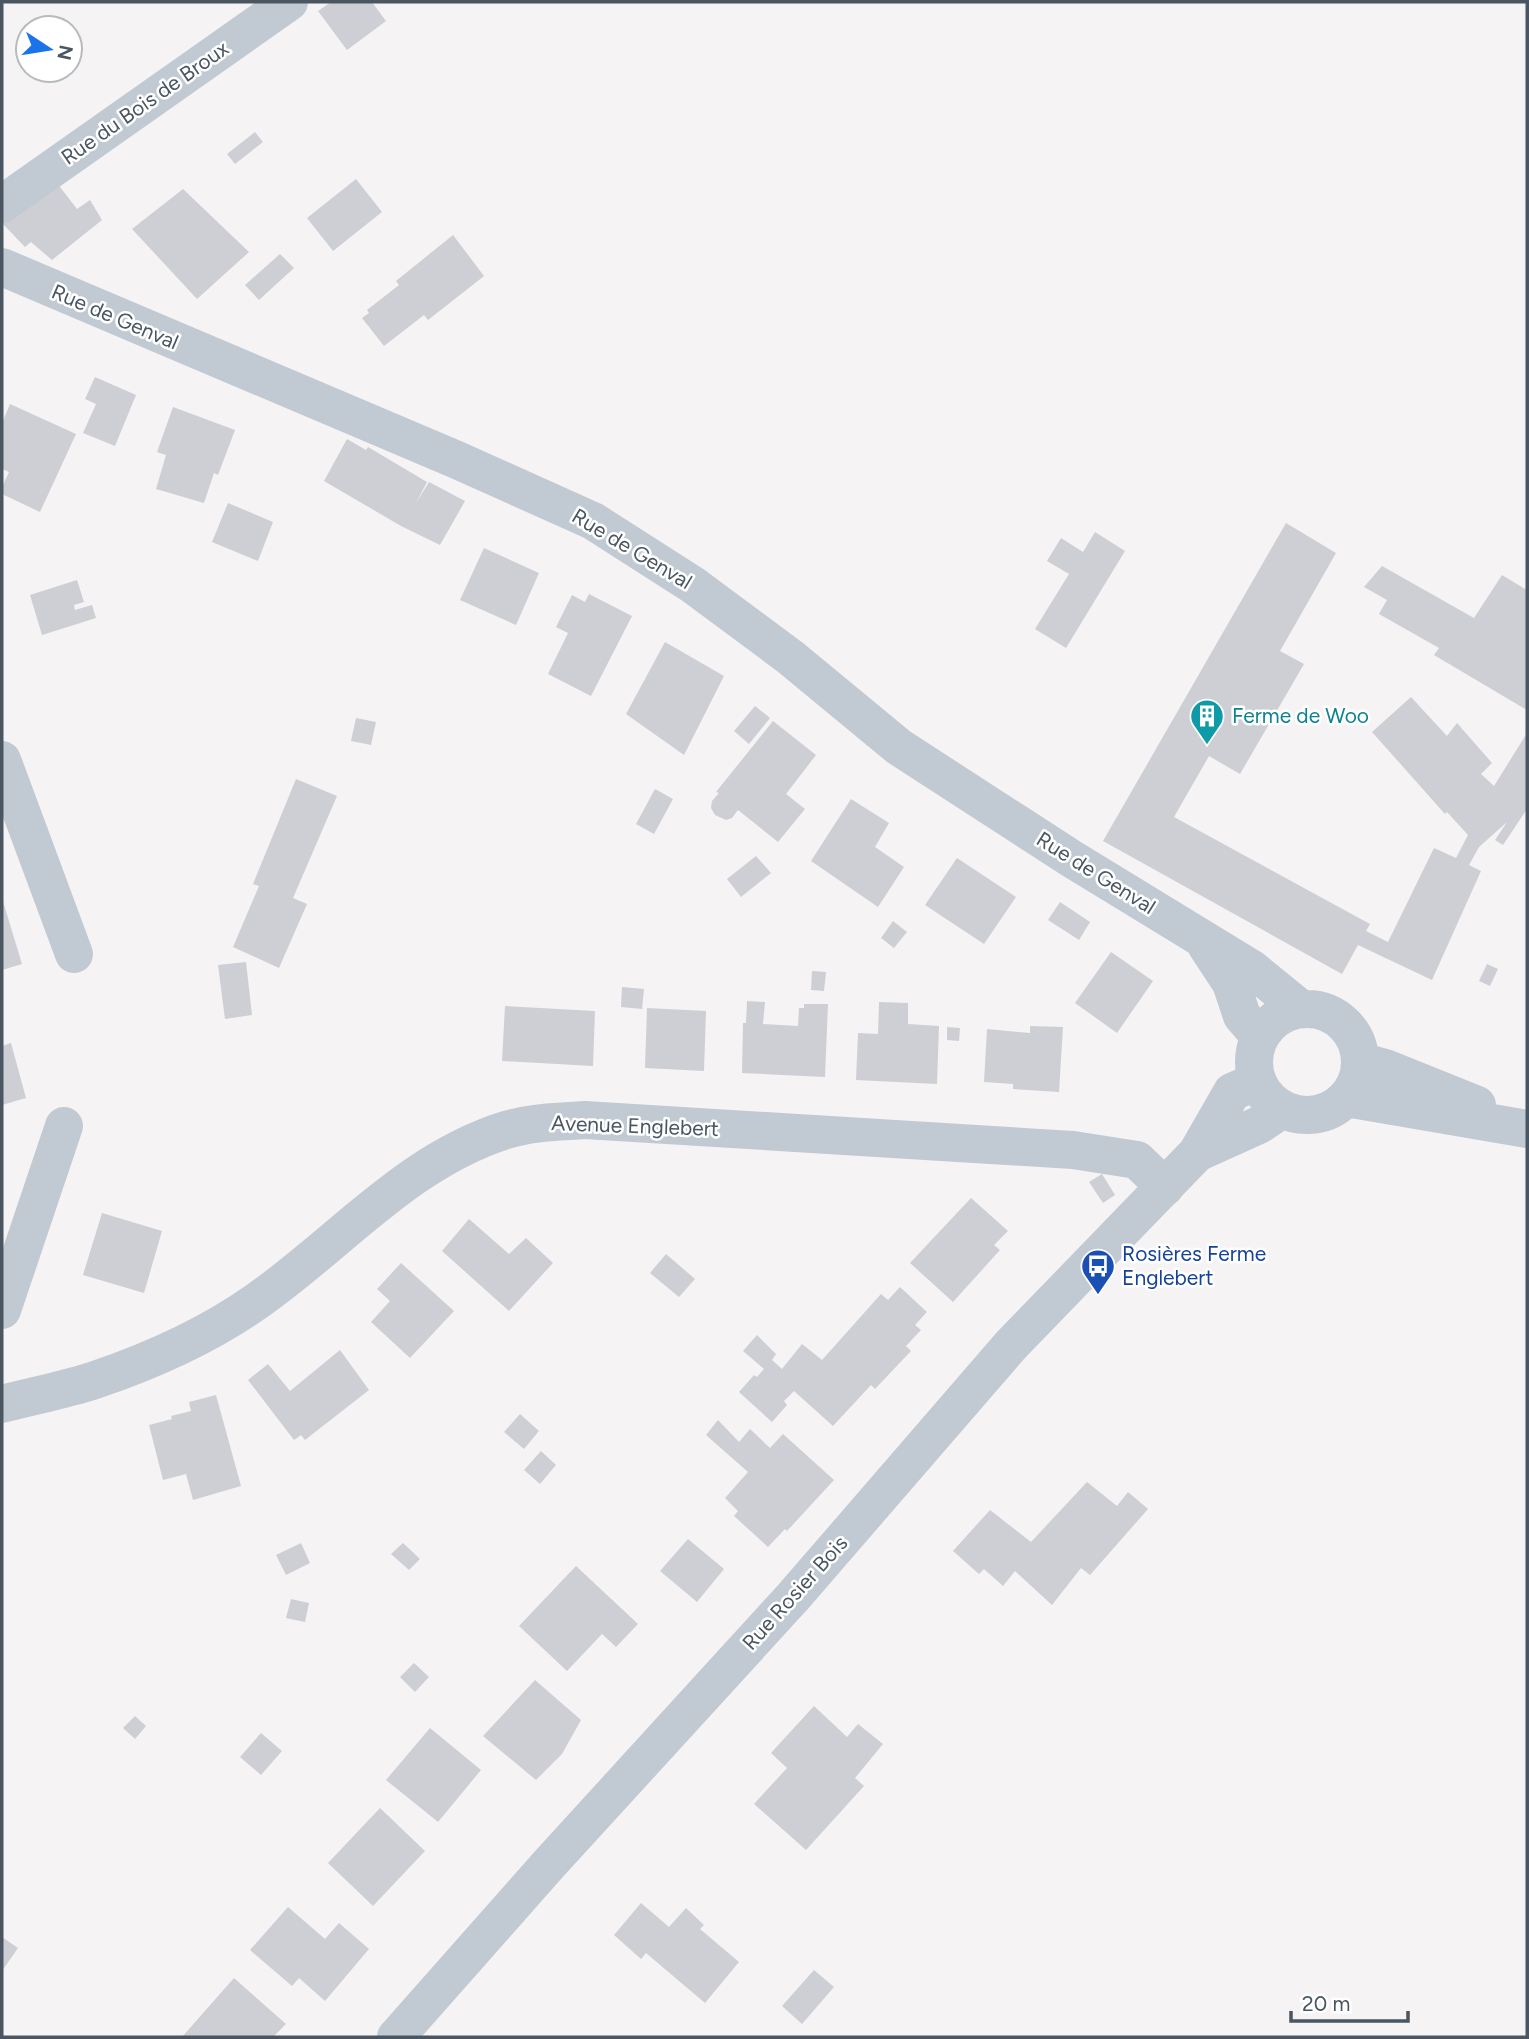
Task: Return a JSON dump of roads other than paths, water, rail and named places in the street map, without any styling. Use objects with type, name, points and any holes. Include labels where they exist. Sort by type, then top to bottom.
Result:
[{"type":"street","name":"Rue du Bois de Broux","points":[[2,204],[289,2]]},
{"type":"street","name":"Rue de Genval","points":[[2,267],[457,460],[593,522],[715,601],[790,657],[899,747],[1072,859],[1252,969],[1301,1009],[1319,1010],[1335,1017],[1348,1029],[1357,1044],[1360,1061]]},
{"type":"street","points":[[2,760],[74,954]]},
{"type":"street","name":"Rue de Genval","points":[[1202,938],[1231,983],[1242,1016],[1260,1037]]},
{"type":"street","points":[[1301,1009],[1277,1018],[1260,1037],[1254,1059],[1257,1081],[1267,1097],[1283,1109],[1299,1115],[1316,1115],[1332,1109],[1346,1098],[1356,1081],[1360,1061],[1418,1080],[1527,1127]]},
{"type":"street","name":"Rue Rosier Bois","points":[[396,2037],[585,1824],[793,1597],[1011,1345],[1197,1153],[1232,1092],[1257,1081]]},
{"type":"street","points":[[1346,1098],[1527,1127]]},
{"type":"street","name":"Rue Rosier Bois","points":[[1197,1153],[1259,1125],[1283,1109]]},
{"type":"street","name":"Avenue Englebert","points":[[2,1404],[94,1381],[187,1343],[257,1301],[377,1203],[442,1157],[506,1130],[541,1123],[585,1120],[1073,1150],[1138,1160],[1165,1187]]},
{"type":"street","points":[[2,1310],[64,1126]]},
{"type":"place","name":"Ferme de Woo","points":[[1207,746]]},
{"type":"place","name":"Rosières Ferme Englebert","points":[[1098,1296]]}]
